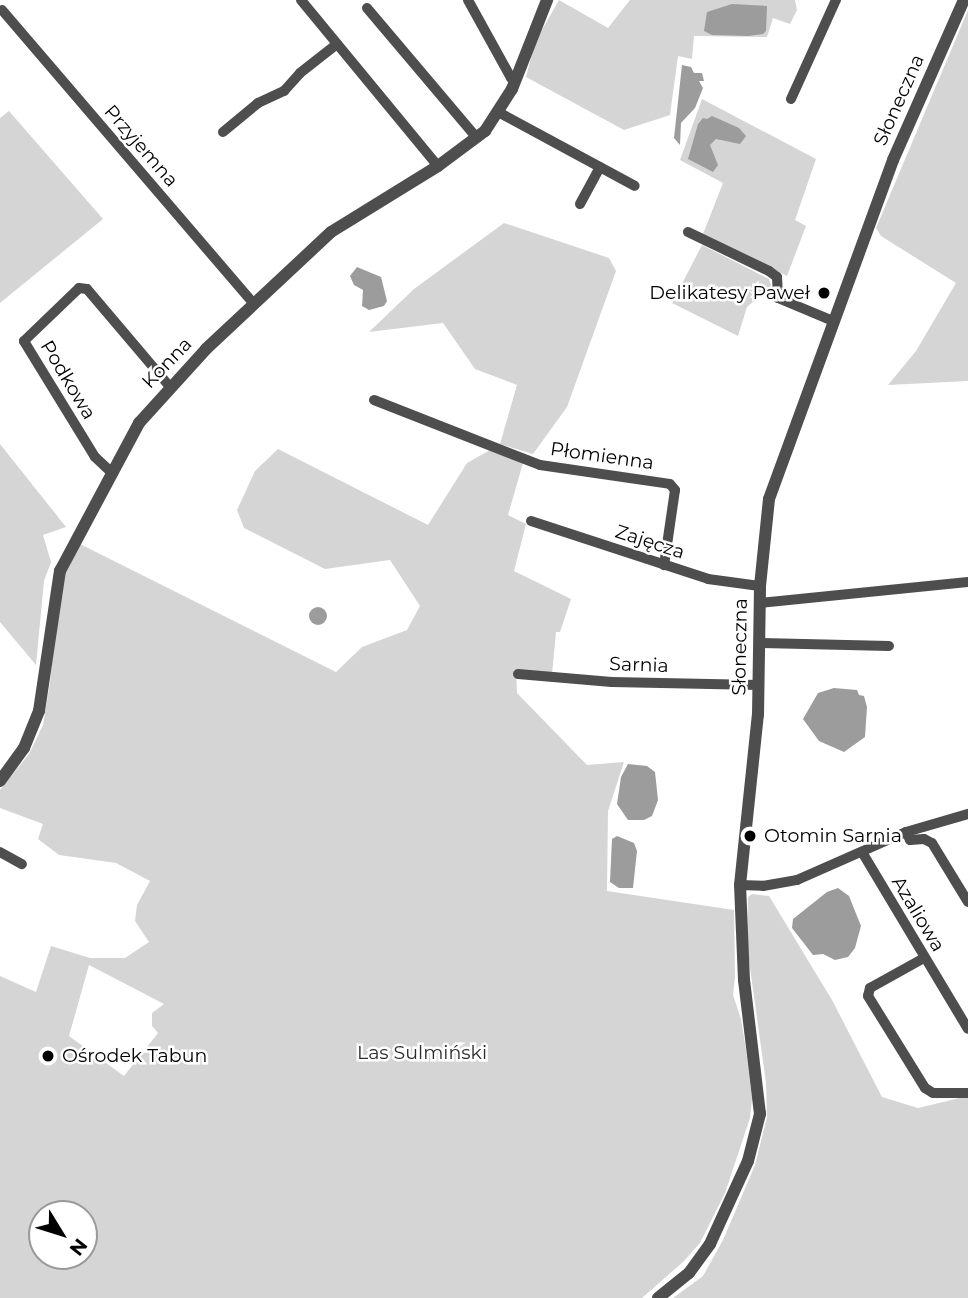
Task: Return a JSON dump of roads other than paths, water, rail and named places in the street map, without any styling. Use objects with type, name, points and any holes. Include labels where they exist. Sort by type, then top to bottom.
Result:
[{"type":"street","points":[[301,0],[438,166]]},
{"type":"street","points":[[468,0],[511,78],[516,79]]},
{"type":"street","name":"Konna","points":[[0,782],[24,748],[39,711],[60,571],[110,471],[139,423],[170,387],[331,232],[438,166],[477,138],[500,113],[547,0]]},
{"type":"street","points":[[791,99],[836,0]]},
{"type":"street","name":"Słoneczna","points":[[658,1298],[689,1273],[710,1244],[748,1161],[758,1129],[760,1089],[744,980],[740,885],[759,685],[760,586],[769,499],[893,160],[964,0]]},
{"type":"street","points":[[368,8],[477,138]]},
{"type":"street","name":"Przyjemna","points":[[2,10],[254,304]]},
{"type":"street","points":[[223,132],[258,103],[284,91],[300,74],[337,44]]},
{"type":"street","points":[[500,113],[635,186]]},
{"type":"street","points":[[580,204],[600,167]]},
{"type":"street","points":[[688,232],[769,271],[777,277],[778,298],[832,321]]},
{"type":"street","name":"Podkowa","points":[[110,471],[94,457],[24,341],[79,288],[87,289],[170,387]]},
{"type":"street","name":"Płomienna","points":[[374,400],[540,465],[670,484],[675,490],[664,565]]},
{"type":"street","name":"Zajęcza","points":[[531,521],[708,579],[760,586]]},
{"type":"street","points":[[760,603],[968,582]]},
{"type":"street","points":[[759,643],[889,646]]},
{"type":"street","name":"Sarnia","points":[[518,674],[612,682],[759,685]]},
{"type":"street","points":[[740,885],[763,886],[797,880],[906,832],[968,814]]},
{"type":"street","points":[[906,832],[910,840],[924,839],[932,843],[968,902]]},
{"type":"street","points":[[0,852],[22,864]]},
{"type":"street","name":"Azaliowa","points":[[862,852],[968,1029]]},
{"type":"street","points":[[924,957],[870,988],[868,996],[925,1088],[933,1093],[968,1093]]},
{"type":"place","name":"Delikatesy Paweł","points":[[824,293]]},
{"type":"place","name":"Otomin Sarnia","points":[[750,836]]},
{"type":"place","name":"Ośrodek Tabun","points":[[48,1056]]},
{"type":"park label","name":"Las Sulmiński","points":[[422,1053]]}]
